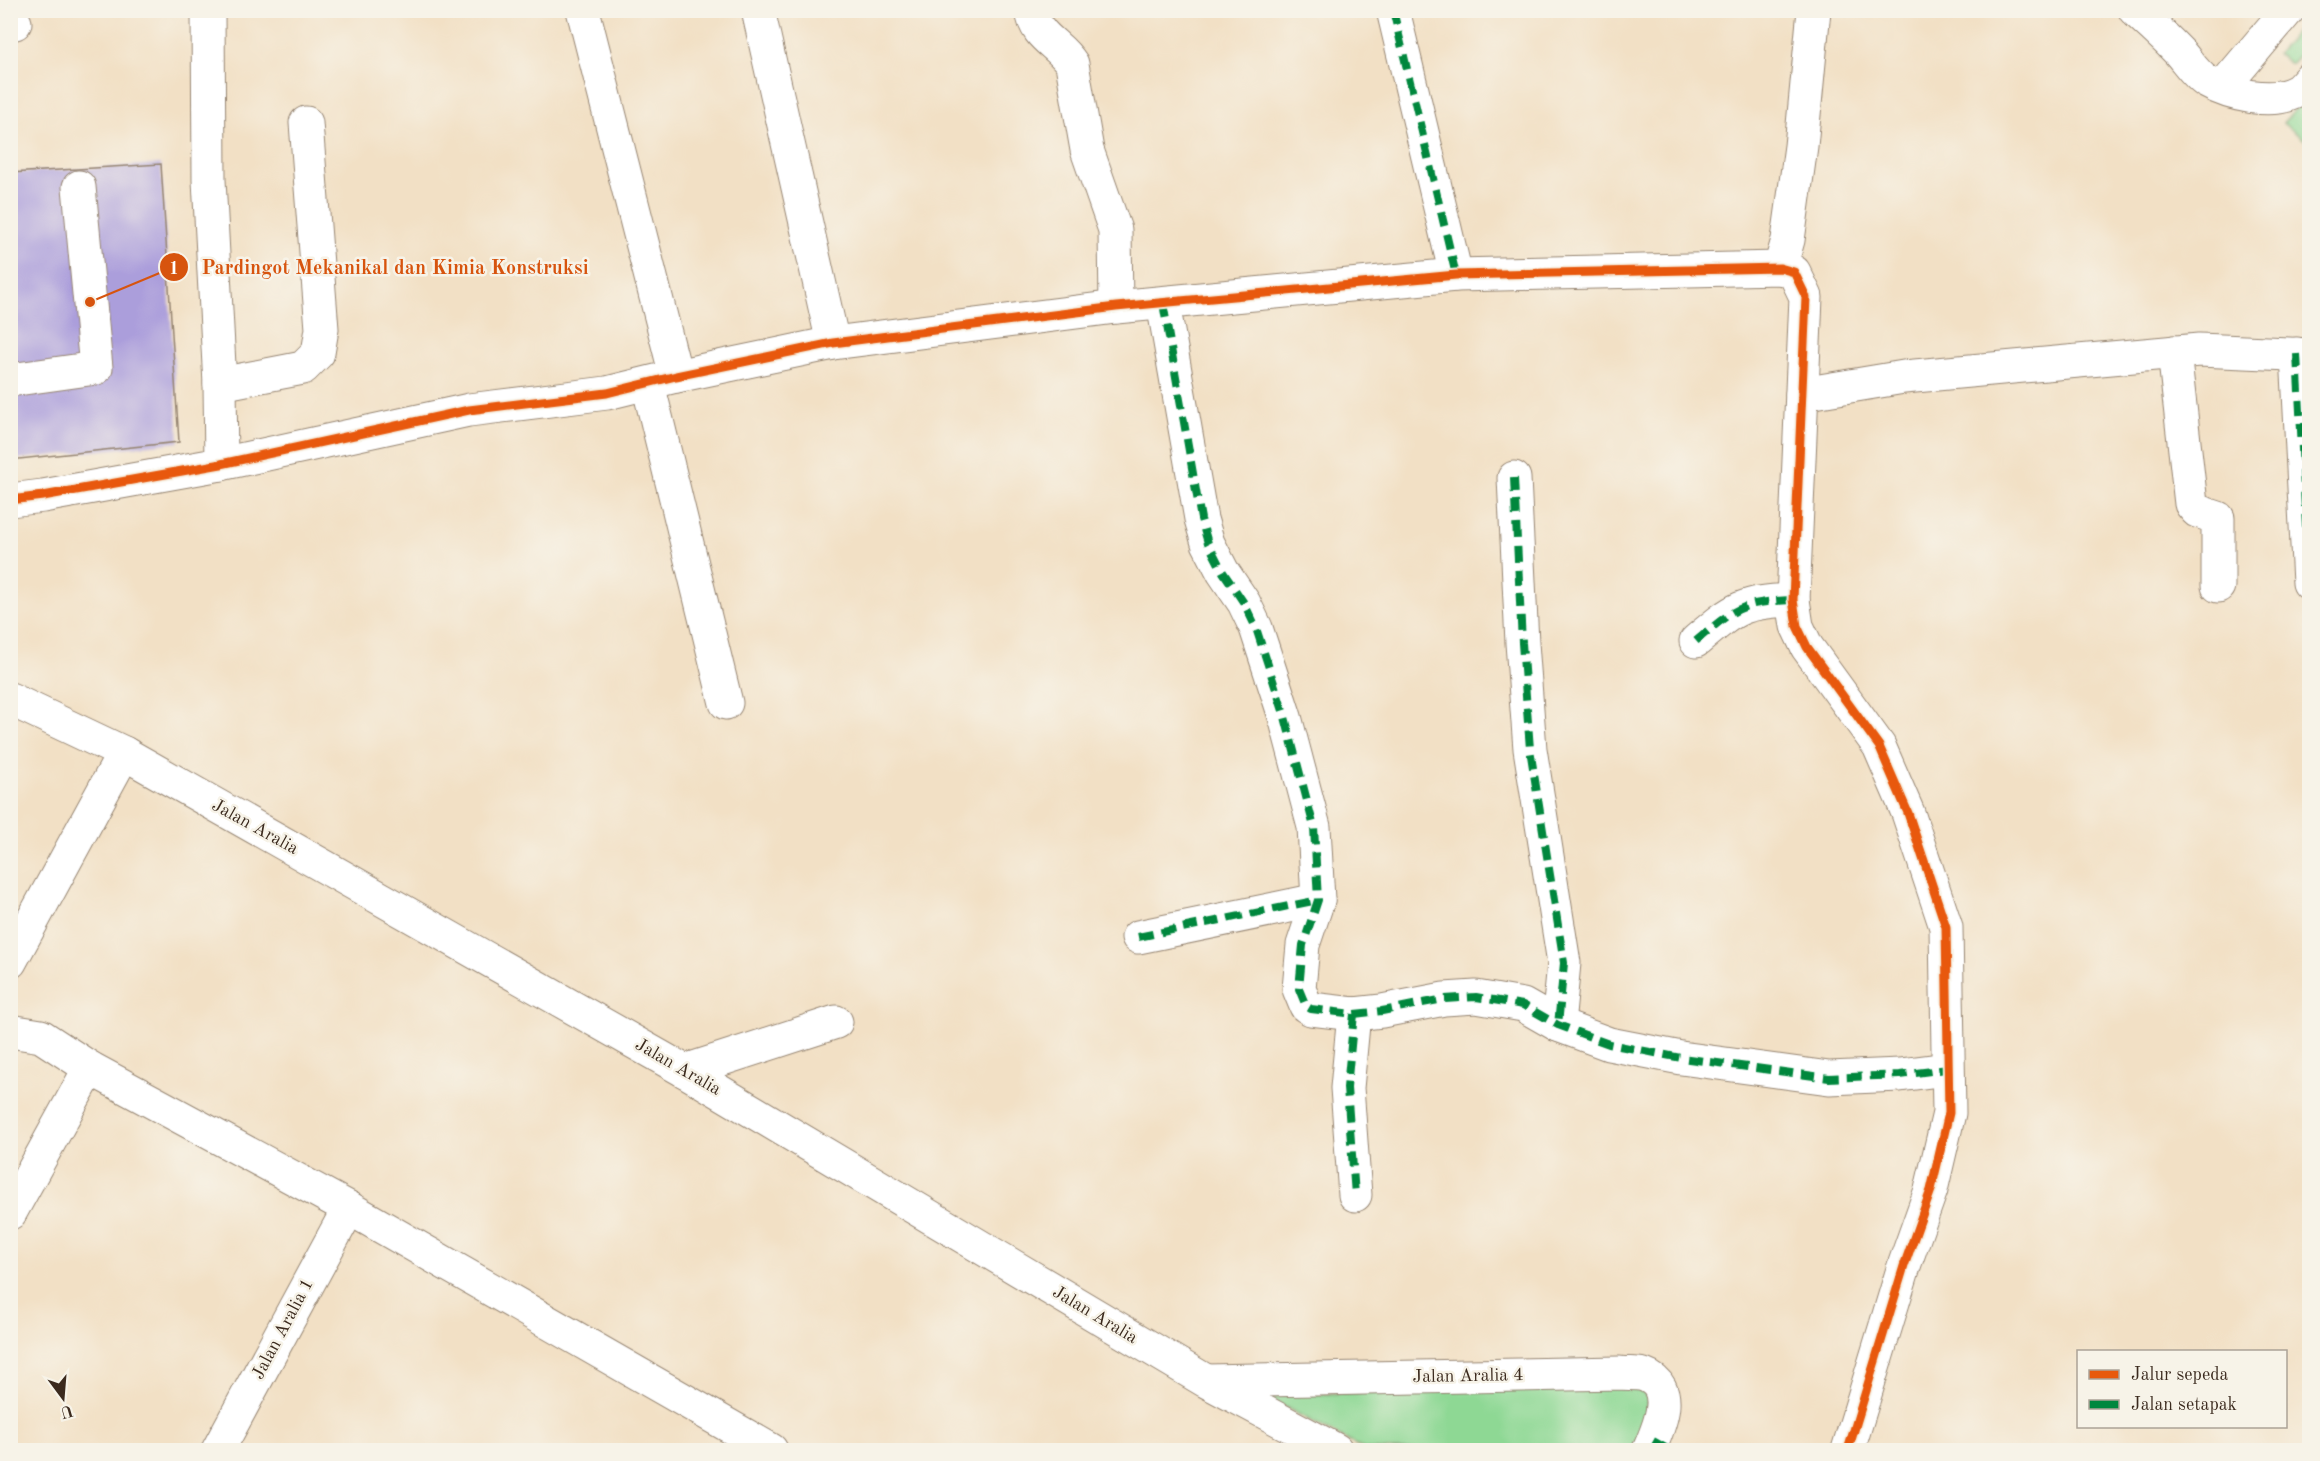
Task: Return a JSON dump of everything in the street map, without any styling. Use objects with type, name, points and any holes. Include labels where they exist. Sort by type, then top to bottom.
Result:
[{"type":"street","points":[[208,10],[209,180],[220,384],[221,464]]},
{"type":"street","points":[[583,10],[662,380],[726,702]]},
{"type":"street","points":[[758,10],[833,343]]},
{"type":"street","points":[[1032,10],[1035,26],[1067,56],[1072,64],[1088,150],[1115,230],[1116,307]]},
{"type":"street","points":[[1393,10],[1456,275]]},
{"type":"street","points":[[1780,268],[1788,240],[1801,146],[1814,10]]},
{"type":"street","points":[[2135,10],[2161,33],[2206,81],[2222,88],[2257,98],[2272,97],[2298,90],[2310,78]]},
{"type":"street","points":[[2222,88],[2288,10]]},
{"type":"street","points":[[220,384],[303,368],[318,353],[322,329],[306,123]]},
{"type":"street","points":[[10,380],[96,368],[79,187]]},
{"type":"street","points":[[10,500],[221,464],[469,410],[607,393],[833,343],[1116,307],[1456,275],[1780,268],[1794,272],[1806,297],[1793,600],[1797,626],[1808,647],[1879,746],[1908,813],[1946,927],[1949,1113],[1931,1190],[1904,1266],[1848,1450]]},
{"type":"street","points":[[1163,303],[1201,519],[1208,543],[1223,572],[1244,603],[1256,628],[1285,717],[1314,827],[1318,900],[1303,945],[1299,989],[1306,1006],[1311,1009],[1354,1014],[1444,999],[1476,997],[1523,1005],[1558,1025],[1609,1044],[1681,1058],[1829,1078],[1900,1075],[1947,1070]]},
{"type":"street","points":[[1802,394],[1904,377],[2199,350],[2303,354],[2309,583]]},
{"type":"street","points":[[2174,352],[2191,504],[2197,511],[2217,518],[2218,586]]},
{"type":"street","points":[[1514,478],[1530,749],[1564,963],[1558,1025]]},
{"type":"street","points":[[1696,641],[1727,614],[1746,605],[1763,601],[1793,600]]},
{"type":"street","name":"Jalan Aralia","points":[[10,699],[124,753],[686,1071],[1206,1381],[1336,1450]]},
{"type":"street","points":[[10,962],[124,753]]},
{"type":"street","points":[[1138,936],[1318,900]]},
{"type":"street","points":[[1354,1014],[1347,1088],[1355,1195]]},
{"type":"street","points":[[686,1071],[836,1022]]},
{"type":"street","points":[[10,1031],[41,1036],[90,1068],[349,1208],[771,1450]]},
{"type":"street","points":[[10,1213],[90,1068]]},
{"type":"street","name":"Jalan Aralia 1","points":[[218,1450],[349,1208]]},
{"type":"street","name":"Jalan Aralia 4","points":[[1206,1381],[1620,1373],[1645,1376],[1657,1385],[1664,1402],[1657,1447]]},
{"type":"green space","points":[[2309,16],[2309,44],[2291,64],[2277,54]]},
{"type":"green space","points":[[2309,94],[2309,143],[2283,123]]},
{"type":"green space","points":[[1634,1382],[1647,1397],[1646,1428],[1630,1450],[1365,1450],[1264,1396]]},
{"type":"building","points":[[161,164],[179,442],[10,460],[10,173]]},
{"type":"marked path","points":[[1393,10],[1456,275]]},
{"type":"marked path","points":[[1163,303],[1201,519],[1208,543],[1223,572],[1244,603],[1256,628],[1285,717],[1314,827],[1318,900],[1303,945],[1299,989],[1306,1006],[1311,1009],[1354,1014],[1444,999],[1476,997],[1523,1005],[1558,1025],[1609,1044],[1681,1058],[1829,1078],[1900,1075],[1947,1069]]},
{"type":"marked path","points":[[2297,354],[2309,583]]},
{"type":"marked path","points":[[1514,478],[1530,749],[1564,963],[1558,1025]]},
{"type":"marked path","points":[[1696,641],[1730,614],[1750,605],[1793,600],[1794,604]]},
{"type":"marked path","points":[[1138,937],[1318,900]]},
{"type":"marked path","points":[[1354,1014],[1347,1088],[1355,1195]]},
{"type":"marked path","points":[[1653,1441],[1669,1450]]},
{"type":"cycle path","points":[[10,500],[221,464],[469,410],[607,393],[833,343],[1116,307],[1456,275],[1780,268],[1794,272],[1806,297],[1793,600],[1797,626],[1807,647],[1879,746],[1908,813],[1946,927],[1949,1113],[1931,1190],[1904,1266],[1848,1450]]},
{"type":"place","name":"Pardingot Mekanikal dan Kimia Konstruksi","points":[[90,302]]}]
